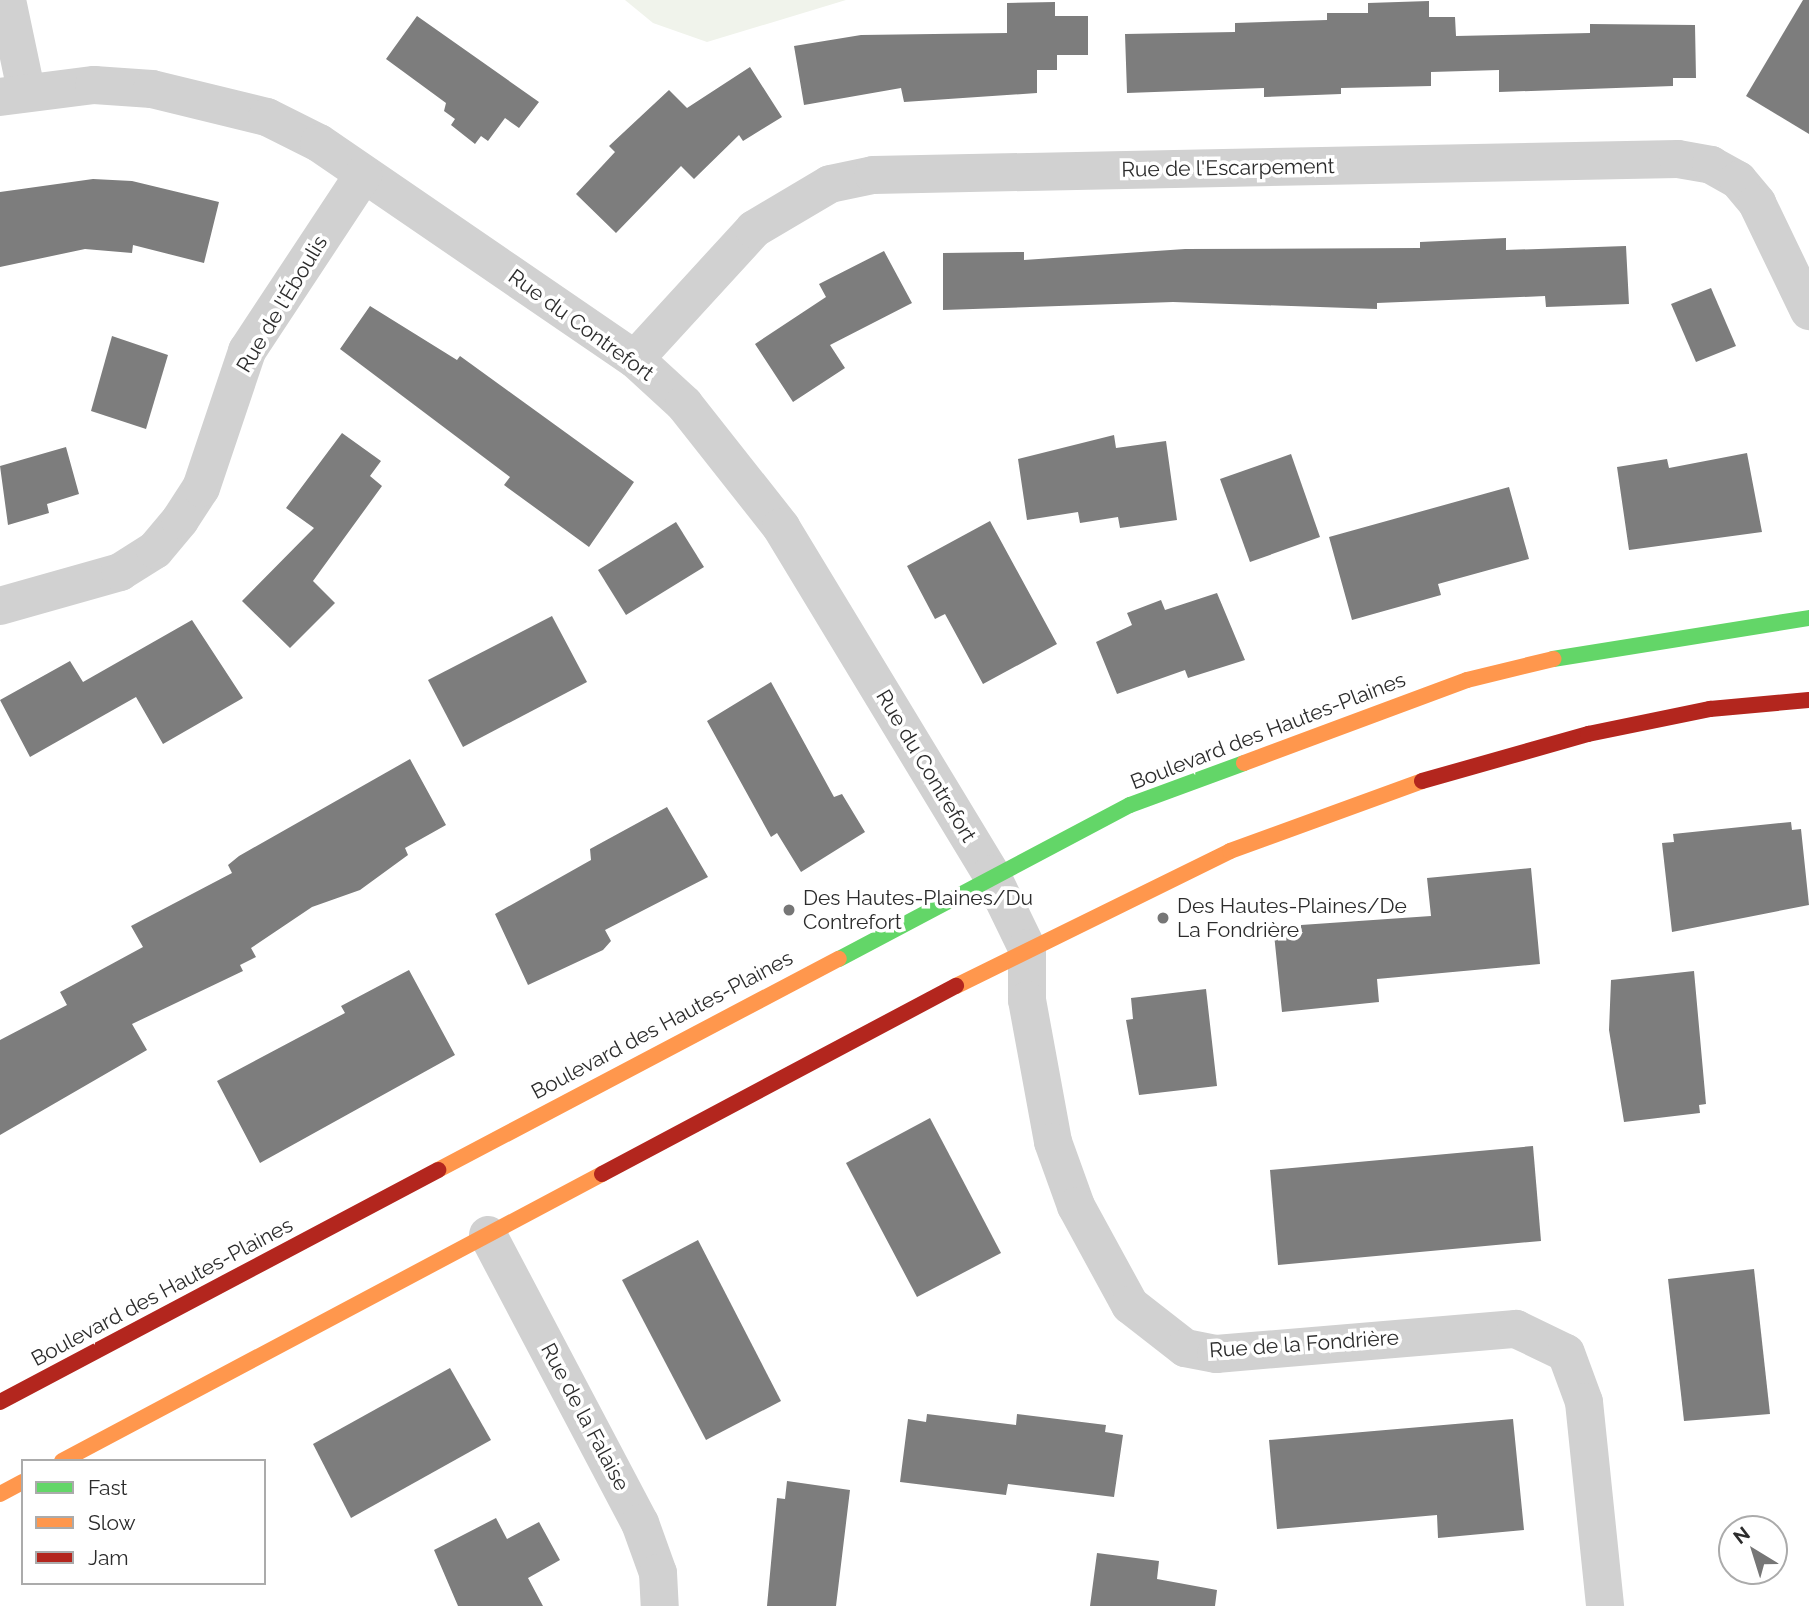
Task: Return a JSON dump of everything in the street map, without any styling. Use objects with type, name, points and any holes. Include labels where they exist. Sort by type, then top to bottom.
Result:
[{"type":"street","points":[[7,0],[13,93]]},
{"type":"street","name":"Rue du Contrefort","points":[[13,93],[152,89],[232,108],[318,143],[635,359],[731,456],[782,527],[991,874],[1027,948]]},
{"type":"street","name":"Rue de l'Escarpement","points":[[635,359],[754,229],[830,184],[873,175],[1678,159],[1711,165],[1738,180],[1757,203],[1809,311]]},
{"type":"street","name":"Rue de l'Éboulis","points":[[0,606],[120,572],[155,550],[180,520],[201,488],[247,351],[363,175]]},
{"type":"street","name":"Boulevard des Hautes-Plaines","points":[[0,1402],[991,874],[1247,757],[1467,680],[1597,648],[1809,618]]},
{"type":"street","points":[[66,1459],[1027,948],[1230,852],[1446,772],[1710,709],[1809,700]]},
{"type":"street","name":"Rue de la Fondrière","points":[[1027,948],[1027,1000],[1053,1142],[1076,1206],[1130,1305],[1185,1348],[1216,1354],[1516,1329],[1566,1353],[1584,1402],[1605,1606]]},
{"type":"street","name":"Rue de la Falaise","points":[[488,1235],[640,1523],[658,1573],[660,1606]]},
{"type":"street","points":[[0,1494],[21,1483]]},
{"type":"shaded area","points":[[625,0],[846,0],[707,42],[653,23]]},
{"type":"building","points":[[1803,0],[1809,0],[1809,134],[1746,96]]},
{"type":"building","points":[[1429,1],[1429,17],[1455,17],[1456,36],[1590,33],[1590,24],[1695,25],[1696,78],[1673,78],[1673,86],[1499,92],[1499,70],[1431,72],[1431,86],[1341,88],[1341,94],[1264,97],[1264,88],[1127,93],[1125,34],[1235,32],[1235,23],[1327,20],[1327,13],[1368,13],[1368,3]]},
{"type":"building","points":[[1055,2],[1055,16],[1088,16],[1088,55],[1057,55],[1057,70],[1037,70],[1037,93],[904,102],[901,88],[804,105],[794,46],[861,35],[1007,33],[1007,3]]},
{"type":"building","points":[[417,16],[539,102],[519,128],[505,118],[488,141],[481,136],[475,144],[451,125],[455,119],[444,111],[446,103],[386,59]]},
{"type":"building","points":[[750,67],[782,117],[743,141],[739,135],[694,179],[681,166],[616,233],[576,194],[615,152],[609,146],[669,90],[687,108]]},
{"type":"building","points":[[93,179],[132,181],[219,202],[204,263],[133,245],[132,253],[85,249],[0,267],[0,192]]},
{"type":"building","points":[[1506,238],[1506,250],[1626,246],[1629,304],[1546,307],[1545,296],[1377,303],[1377,309],[1173,302],[943,310],[943,253],[1024,252],[1024,260],[1185,249],[1420,248],[1420,242]]},
{"type":"building","points":[[884,251],[912,303],[830,345],[845,368],[793,402],[755,344],[826,297],[819,284]]},
{"type":"building","points":[[1711,288],[1736,346],[1696,362],[1671,304]]},
{"type":"building","points":[[370,306],[457,360],[460,356],[634,482],[589,547],[504,485],[510,477],[340,349]]},
{"type":"building","points":[[112,336],[168,355],[146,429],[91,411]]},
{"type":"building","points":[[342,433],[381,461],[370,476],[382,486],[313,581],[335,603],[290,648],[242,601],[314,528],[286,508]]},
{"type":"building","points":[[1114,435],[1116,448],[1166,441],[1177,520],[1120,528],[1118,517],[1080,523],[1078,512],[1027,520],[1018,459]]},
{"type":"building","points":[[66,447],[79,494],[47,504],[49,513],[8,525],[0,466]]},
{"type":"building","points":[[1747,453],[1762,532],[1629,550],[1617,467],[1667,459],[1669,468]]},
{"type":"building","points":[[1291,454],[1320,537],[1250,562],[1220,479]]},
{"type":"building","points":[[1509,487],[1529,559],[1438,584],[1441,595],[1352,620],[1329,537]]},
{"type":"building","points":[[990,521],[1057,644],[983,684],[945,614],[935,619],[907,566]]},
{"type":"building","points":[[676,522],[704,567],[626,615],[598,570]]},
{"type":"building","points":[[1217,593],[1245,660],[1188,678],[1185,670],[1117,694],[1096,642],[1132,625],[1127,613],[1161,600],[1165,610]]},
{"type":"building","points":[[552,616],[587,682],[463,747],[428,680]]},
{"type":"building","points":[[192,620],[243,698],[163,744],[136,697],[30,757],[0,700],[70,661],[83,682]]},
{"type":"building","points":[[771,682],[834,797],[842,794],[865,832],[801,872],[777,833],[771,837],[707,721]]},
{"type":"building","points":[[410,759],[446,825],[405,848],[408,855],[360,890],[312,907],[251,948],[256,957],[240,965],[243,971],[132,1024],[147,1050],[0,1135],[0,1040],[67,1005],[60,992],[143,947],[131,926],[232,873],[228,865],[239,856]]},
{"type":"building","points":[[667,807],[708,877],[605,930],[611,941],[603,950],[528,985],[495,914],[591,860],[590,849]]},
{"type":"building","points":[[1791,822],[1792,830],[1801,829],[1809,905],[1672,932],[1662,843],[1674,842],[1673,834]]},
{"type":"building","points":[[1531,868],[1540,964],[1377,979],[1379,1002],[1282,1012],[1274,934],[1301,931],[1301,925],[1431,916],[1427,878]]},
{"type":"building","points":[[409,970],[455,1055],[260,1163],[217,1081],[345,1013],[341,1006]]},
{"type":"building","points":[[1694,971],[1706,1104],[1699,1105],[1700,1113],[1624,1122],[1609,1030],[1611,980]]},
{"type":"building","points":[[1206,989],[1217,1086],[1139,1095],[1126,1020],[1133,1019],[1131,998]]},
{"type":"building","points":[[930,1118],[1001,1253],[917,1297],[846,1163]]},
{"type":"building","points":[[1533,1146],[1541,1241],[1278,1265],[1270,1170]]},
{"type":"building","points":[[698,1240],[781,1401],[706,1440],[622,1280]]},
{"type":"building","points":[[1754,1269],[1770,1414],[1684,1421],[1668,1279]]},
{"type":"building","points":[[450,1368],[491,1440],[351,1518],[313,1444]]},
{"type":"building","points":[[927,1414],[1016,1425],[1017,1414],[1106,1425],[1105,1432],[1123,1435],[1114,1497],[1008,1484],[1006,1495],[900,1482],[908,1419],[926,1422]]},
{"type":"building","points":[[1513,1419],[1524,1530],[1438,1538],[1437,1515],[1277,1529],[1269,1440]]},
{"type":"building","points":[[787,1481],[850,1490],[836,1606],[767,1606],[777,1498],[785,1499]]},
{"type":"building","points":[[496,1518],[507,1539],[539,1522],[560,1560],[528,1578],[543,1606],[458,1606],[434,1550]]},
{"type":"building","points":[[1097,1553],[1159,1561],[1157,1579],[1217,1590],[1215,1606],[1090,1606]]},
{"type":"traffic: fast","points":[[1553,659],[1809,618]]},
{"type":"traffic: fast","points":[[839,959],[1130,805],[1244,763]]},
{"type":"traffic: slow","points":[[1244,763],[1467,680],[1553,659]]},
{"type":"traffic: slow","points":[[956,986],[1230,851],[1422,781]]},
{"type":"traffic: slow","points":[[438,1170],[839,959]]},
{"type":"traffic: slow","points":[[66,1459],[602,1174]]},
{"type":"traffic: slow","points":[[0,1494],[21,1483]]},
{"type":"traffic: jam","points":[[1422,781],[1588,734],[1710,709],[1809,700]]},
{"type":"traffic: jam","points":[[602,1174],[956,986]]},
{"type":"traffic: jam","points":[[0,1402],[438,1170]]},
{"type":"place","name":"Des Hautes-Plaines/Du Contrefort","points":[[789,910]]},
{"type":"place","name":"Des Hautes-Plaines/De La Fondrière","points":[[1163,918]]}]
